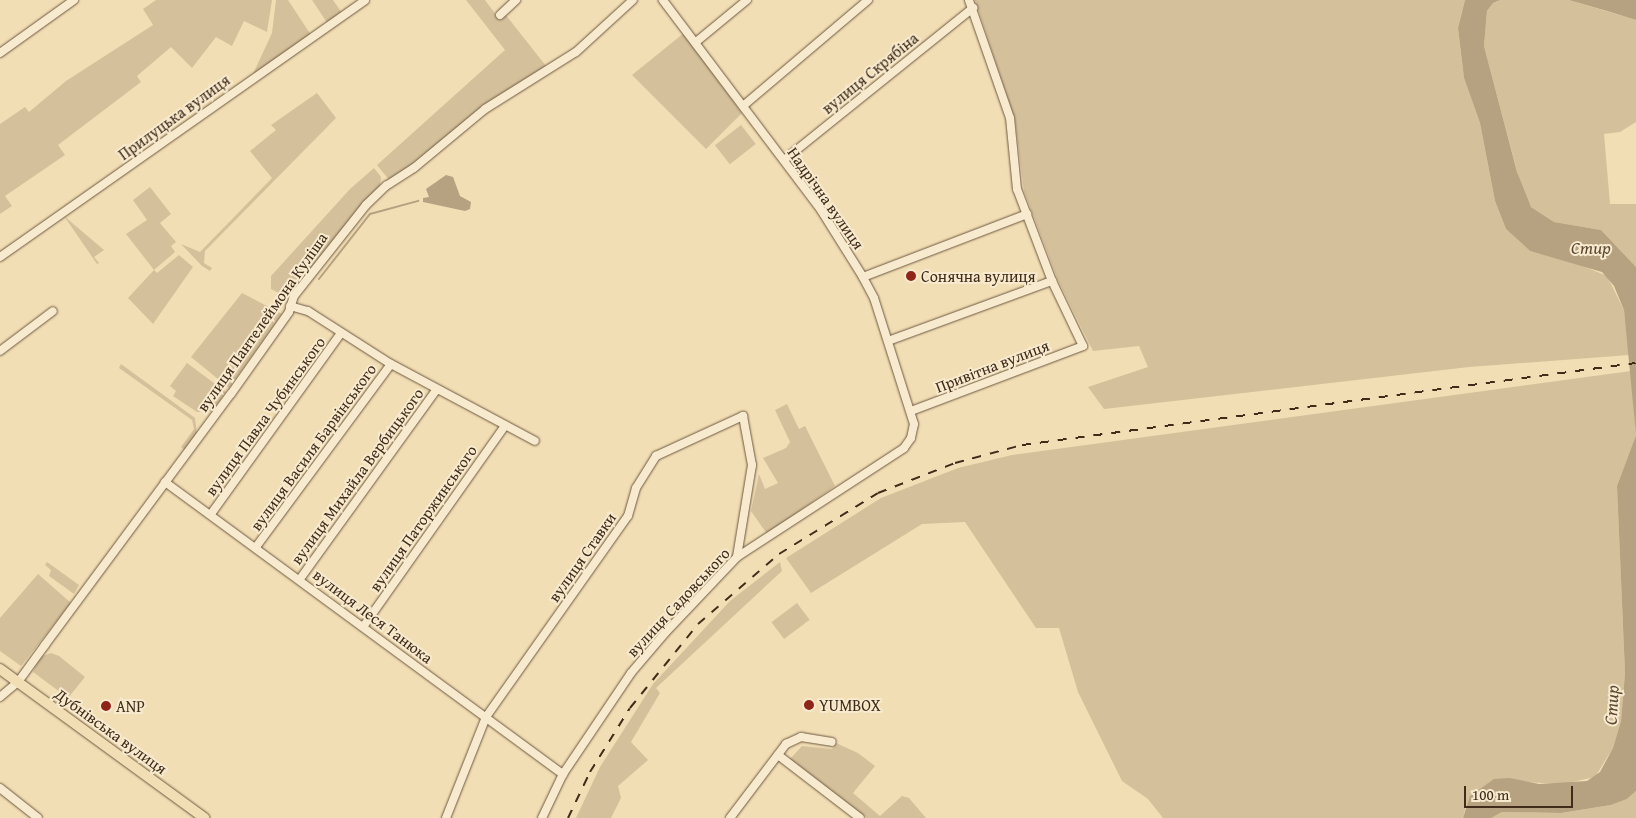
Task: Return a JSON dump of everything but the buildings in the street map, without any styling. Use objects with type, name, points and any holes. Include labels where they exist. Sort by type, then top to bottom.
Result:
[{"type":"main road","name":"Дубнівська вулиця","points":[[0,669],[204,818]]},
{"type":"street","points":[[0,53],[74,0]]},
{"type":"street","name":"Прилуцька вулиця","points":[[0,256],[365,0]]},
{"type":"street","points":[[500,15],[516,0]]},
{"type":"street","name":"вулиця Пантелеймона Куліша","points":[[0,697],[18,682],[231,394],[290,306],[294,296],[329,249],[386,186],[414,168],[485,109],[570,57],[632,0]]},
{"type":"street","name":"Надрічна вулиця","points":[[663,0],[832,226],[863,277],[888,341],[911,411],[911,438]]},
{"type":"street","points":[[696,42],[747,0]]},
{"type":"street","points":[[743,106],[868,0]]},
{"type":"street","points":[[888,341],[1052,281],[1017,189],[1010,118],[969,0]]},
{"type":"street","name":"вулиця Скрябіна","points":[[784,160],[973,8]]},
{"type":"street","points":[[863,277],[1027,214]]},
{"type":"street","name":"Привітна вулиця","points":[[911,411],[1083,346],[1052,281]]},
{"type":"street","points":[[290,306],[308,311],[341,333],[437,390],[535,441]]},
{"type":"street","points":[[0,352],[53,311]]},
{"type":"street","name":"вулиця Павла Чубинського","points":[[211,514],[341,333]]},
{"type":"street","name":"вулиця Василя Барвінського","points":[[256,547],[392,364]]},
{"type":"street","name":"вулиця Михайла Вербицького","points":[[300,579],[437,390]]},
{"type":"street","name":"вулиця Ставки","points":[[486,716],[628,516],[636,488],[656,456],[742,416],[752,465],[737,557]]},
{"type":"street","name":"вулиця Паторжинського","points":[[363,627],[505,426]]},
{"type":"street","name":"вулиця Садовського","points":[[542,818],[563,774],[631,673],[737,557],[904,448],[911,438]]},
{"type":"street","name":"вулиця Леся Танюка","points":[[165,482],[300,579],[563,774]]},
{"type":"street","points":[[446,818],[486,716]]},
{"type":"street","points":[[733,817],[786,744],[802,738],[832,742]]},
{"type":"street","points":[[778,755],[860,818]]},
{"type":"street","points":[[0,788],[38,818]]},
{"type":"shaded area","points":[[156,0],[272,0],[267,32],[244,21],[232,46],[216,37],[192,68],[171,47],[137,76],[141,82],[58,145],[65,155],[5,196],[12,206],[0,214],[0,124],[25,107],[29,112],[66,81],[153,25],[143,9]]},
{"type":"shaded area","points":[[276,0],[288,0],[311,35],[253,74],[272,33]]},
{"type":"shaded area","points":[[312,0],[333,0],[342,13],[328,24]]},
{"type":"shaded area","points":[[466,0],[485,0],[499,19],[505,14],[546,66],[554,61],[549,69],[484,108],[412,167],[390,181],[377,165],[505,50]]},
{"type":"shaded area","points":[[975,0],[1465,0],[1458,28],[1464,78],[1480,123],[1495,201],[1506,229],[1530,251],[1578,264],[1607,276],[1624,310],[1629,355],[1469,367],[1104,409],[1088,387],[1148,367],[1139,346],[1093,351],[1058,280],[1024,191],[1015,120]]},
{"type":"shaded area","points":[[1500,0],[1569,0],[1636,20],[1636,122],[1620,132],[1604,134],[1610,204],[1636,204],[1636,267],[1601,230],[1554,222],[1531,207],[1523,194],[1484,46],[1487,11],[1493,3]]},
{"type":"shaded area","points":[[684,33],[742,113],[706,149],[632,75]]},
{"type":"shaded area","points":[[317,93],[336,118],[205,251],[204,263],[212,268],[210,271],[202,266],[181,244],[200,252],[272,178],[250,151],[276,130],[271,125]]},
{"type":"shaded area","points":[[741,125],[756,144],[730,164],[715,145]]},
{"type":"shaded area","points":[[374,168],[381,177],[380,188],[327,248],[286,302],[279,297],[281,294],[271,289],[271,276],[350,189]]},
{"type":"shaded area","points":[[150,187],[171,214],[160,223],[176,242],[171,246],[175,252],[154,270],[126,234],[147,220],[133,200]]},
{"type":"shaded area","points":[[64,216],[104,250],[94,257],[99,263],[97,264]]},
{"type":"shaded area","points":[[179,255],[193,267],[153,324],[128,298],[154,270],[157,273]]},
{"type":"shaded area","points":[[242,293],[282,314],[229,388],[191,357]]},
{"type":"shaded area","points":[[187,363],[226,392],[212,411],[197,412],[173,396],[176,391],[170,386]]},
{"type":"shaded area","points":[[121,364],[195,418],[197,433],[185,450],[181,447],[194,429],[192,420],[119,368]]},
{"type":"shaded area","points":[[1631,371],[1636,435],[1617,486],[1625,673],[1621,721],[1613,748],[1595,777],[1563,784],[1522,782],[1510,778],[1466,806],[1463,818],[1163,818],[1148,799],[1122,781],[1078,692],[1059,628],[1036,628],[965,522],[922,524],[811,593],[786,558],[881,498],[958,468],[1012,455]]},
{"type":"shaded area","points":[[787,404],[799,429],[805,426],[835,486],[767,534],[751,511],[759,474],[765,489],[778,483],[763,458],[786,448],[790,442],[775,410]]},
{"type":"shaded area","points":[[47,562],[79,585],[74,594],[49,576],[51,570],[45,565]]},
{"type":"shaded area","points":[[780,562],[782,571],[656,688],[660,693],[631,742],[648,760],[618,786],[621,798],[611,818],[576,818],[600,767],[653,684],[730,601]]},
{"type":"shaded area","points":[[38,574],[71,603],[21,666],[0,651],[0,618]]},
{"type":"shaded area","points":[[797,603],[810,620],[784,639],[771,622]]},
{"type":"shaded area","points":[[51,653],[59,656],[85,677],[68,698],[33,672],[40,657]]},
{"type":"shaded area","points":[[836,743],[858,753],[875,766],[853,793],[880,816],[902,796],[909,798],[926,818],[867,818],[790,759],[802,746],[832,749]]},
{"type":"shaded area","points":[[1636,791],[1636,818],[1491,818],[1502,812],[1561,813],[1611,805],[1627,799]]},
{"type":"water","name":"Стир","points":[[1465,0],[1500,0],[1493,3],[1487,11],[1484,46],[1517,172],[1531,207],[1554,222],[1601,230],[1636,267],[1636,435],[1624,310],[1614,286],[1602,272],[1530,251],[1506,229],[1495,201],[1480,123],[1464,78],[1458,28]]},
{"type":"water","points":[[1569,0],[1636,0],[1636,20],[1607,11]]},
{"type":"water","points":[[446,175],[453,177],[460,196],[471,202],[470,209],[465,211],[423,202],[423,198],[429,197],[426,189]]},
{"type":"water","points":[[1636,435],[1636,791],[1627,799],[1611,805],[1561,813],[1502,812],[1491,818],[1463,818],[1470,796],[1494,779],[1510,778],[1539,784],[1587,781],[1600,772],[1613,748],[1621,721],[1625,673],[1617,486]]},
{"type":"waterway","points":[[319,279],[370,214],[418,201]]},
{"type":"railway","points":[[568,818],[590,772],[630,708],[698,624],[779,554],[878,493],[955,463],[1022,445],[1636,363]]},
{"type":"place","name":"Сонячна вулиця","points":[[911,276]]},
{"type":"place","name":"YUMBOX","points":[[809,705]]},
{"type":"place","name":"ANP","points":[[106,706]]}]
